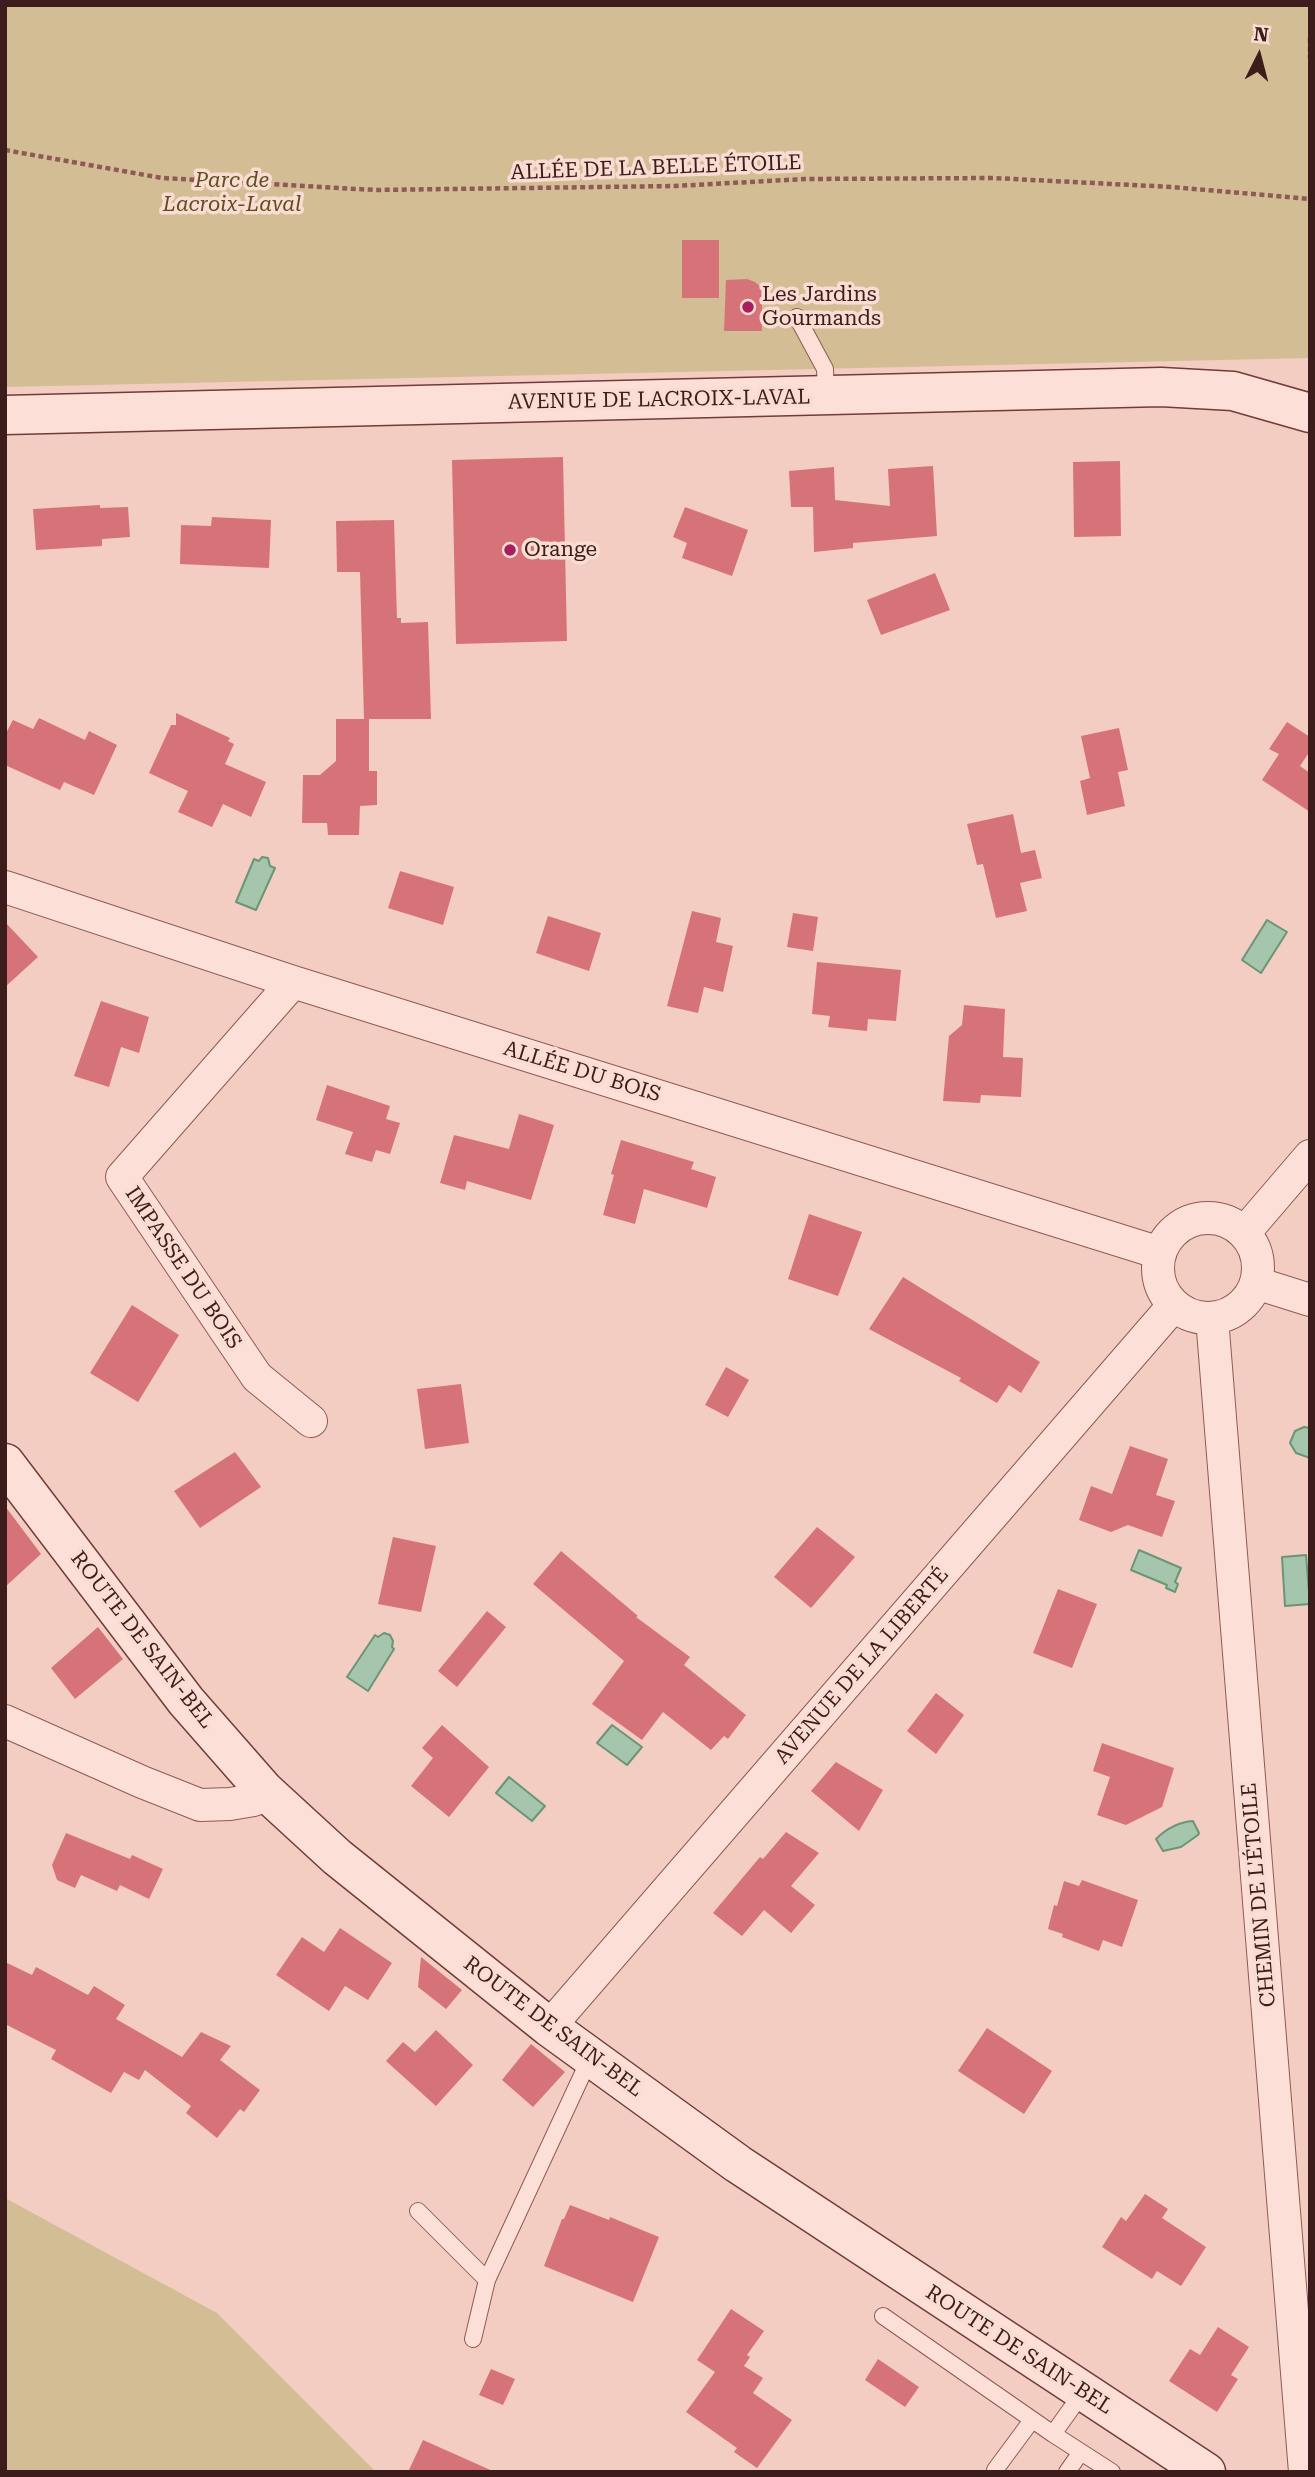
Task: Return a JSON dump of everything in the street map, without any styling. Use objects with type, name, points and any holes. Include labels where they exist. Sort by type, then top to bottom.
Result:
[{"type":"main road","name":"AVENUE DE LACROIX-LAVAL","points":[[5,415],[1161,387],[1233,391],[1310,413]]},
{"type":"main road","name":"ROUTE DE SAIN-BEL","points":[[5,1463],[186,1701],[264,1790],[337,1857],[549,2027],[738,2164],[1206,2472]]},
{"type":"street","name":"ALLÉE DU BOIS","points":[[5,887],[293,982],[1160,1253]]},
{"type":"street","name":"IMPASSE DU BOIS","points":[[293,982],[122,1177],[257,1377],[311,1421]]},
{"type":"street","points":[[1244,1233],[1310,1156]]},
{"type":"street","points":[[1213,1218],[1230,1222],[1244,1233],[1252,1243],[1259,1270],[1250,1296],[1240,1307],[1227,1315],[1212,1318],[1192,1316],[1174,1305],[1159,1281],[1157,1267],[1167,1238],[1180,1226],[1196,1219],[1213,1218]]},
{"type":"street","points":[[1256,1283],[1310,1300]]},
{"type":"street","name":"AVENUE DE LA LIBERTÉ","points":[[549,2027],[1174,1305]]},
{"type":"street","name":"CHEMIN DE L'ÉTOILE","points":[[1212,1318],[1305,2472]]},
{"type":"street","points":[[5,1721],[200,1805],[254,1800],[264,1790]]},
{"type":"lane","points":[[797,317],[825,369],[826,396]]},
{"type":"lane","points":[[472,2339],[488,2280],[591,2057]]},
{"type":"lane","points":[[418,2211],[488,2280]]},
{"type":"lane","points":[[883,2316],[1112,2472]]},
{"type":"lane","points":[[1053,2434],[1083,2392]]},
{"type":"lane","points":[[997,2472],[995,2470],[1032,2420]]},
{"type":"lane","points":[[1067,2472],[1081,2452]]},
{"type":"path","points":[[1310,38],[1310,58]]},
{"type":"path","name":"ALLÉE DE LA BELLE ÉTOILE","points":[[5,150],[162,178],[375,190],[675,186],[805,179],[993,178],[1172,187],[1310,199]]},
{"type":"green space","name":"Parc de Lacroix-Laval","points":[[5,5],[1310,5],[1310,358],[5,387]]},
{"type":"green space","points":[[5,2198],[217,2313],[376,2472],[5,2472]]},
{"type":"shaded area","points":[[262,857],[268,858],[270,866],[275,868],[256,910],[236,902],[254,859],[259,861]]},
{"type":"shaded area","points":[[1267,920],[1287,932],[1261,973],[1242,960]]},
{"type":"shaded area","points":[[1304,1427],[1310,1428],[1310,1458],[1296,1453],[1290,1443],[1295,1431]]},
{"type":"shaded area","points":[[1139,1550],[1181,1568],[1175,1582],[1178,1584],[1175,1592],[1166,1588],[1167,1585],[1131,1570]]},
{"type":"shaded area","points":[[1306,1555],[1310,1604],[1285,1606],[1282,1557]]},
{"type":"shaded area","points":[[384,1633],[390,1635],[394,1649],[368,1691],[347,1677],[375,1635],[378,1637]]},
{"type":"shaded area","points":[[612,1725],[642,1747],[627,1765],[597,1743]]},
{"type":"shaded area","points":[[509,1777],[545,1806],[532,1821],[496,1793]]},
{"type":"shaded area","points":[[1193,1821],[1198,1835],[1181,1847],[1163,1851],[1156,1839],[1173,1826]]},
{"type":"building","points":[[682,240],[719,240],[719,298],[682,298]]},
{"type":"building","points":[[747,279],[762,288],[762,331],[724,331],[726,280]]},
{"type":"building","name":"Orange","points":[[563,457],[567,641],[456,644],[452,460]]},
{"type":"building","points":[[1120,461],[1121,536],[1074,537],[1073,462]]},
{"type":"building","points":[[933,466],[937,536],[853,543],[853,548],[814,552],[813,507],[791,507],[789,471],[834,467],[835,500],[890,506],[888,469]]},
{"type":"building","points":[[100,505],[100,508],[128,507],[130,537],[102,539],[102,546],[36,550],[33,509]]},
{"type":"building","points":[[685,507],[748,530],[732,576],[682,558],[687,543],[673,537]]},
{"type":"building","points":[[212,517],[271,520],[269,568],[180,564],[181,525],[211,526]]},
{"type":"building","points":[[394,520],[397,618],[401,618],[401,623],[428,622],[431,719],[369,719],[369,771],[377,771],[377,805],[360,806],[359,835],[328,835],[327,823],[302,823],[303,775],[320,775],[336,761],[336,719],[364,719],[360,572],[337,572],[336,521]]},
{"type":"building","points":[[935,573],[950,610],[881,635],[867,600]]},
{"type":"building","points":[[176,713],[230,738],[228,741],[234,744],[225,764],[266,782],[251,817],[223,804],[212,827],[178,812],[188,791],[149,773],[171,725],[176,725]]},
{"type":"building","points":[[39,718],[85,740],[89,731],[117,745],[94,795],[64,782],[60,790],[5,765],[5,735],[13,720],[33,729]]},
{"type":"building","points":[[1287,722],[1310,737],[1310,751],[1300,766],[1310,773],[1310,812],[1262,780],[1279,754],[1269,749]]},
{"type":"building","points":[[1119,728],[1128,770],[1118,772],[1125,806],[1087,815],[1080,781],[1090,778],[1081,736]]},
{"type":"building","points":[[1013,814],[1021,853],[1035,850],[1042,878],[1020,883],[1027,911],[996,918],[983,864],[977,865],[967,824]]},
{"type":"building","points":[[400,871],[454,887],[443,925],[388,908]]},
{"type":"building","points":[[692,911],[721,918],[716,942],[733,946],[723,992],[704,987],[698,1013],[667,1006]]},
{"type":"building","points":[[793,913],[818,917],[813,951],[787,947]]},
{"type":"building","points":[[548,916],[601,933],[589,971],[536,953]]},
{"type":"building","points":[[5,922],[38,957],[5,987]]},
{"type":"building","points":[[817,962],[901,970],[896,1021],[868,1019],[867,1031],[828,1027],[830,1016],[812,1014]]},
{"type":"building","points":[[101,1001],[149,1017],[139,1053],[121,1047],[109,1087],[74,1076]]},
{"type":"building","points":[[964,1005],[1005,1009],[1003,1057],[1023,1058],[1021,1097],[981,1095],[980,1103],[943,1101],[949,1036],[962,1025]]},
{"type":"building","points":[[327,1085],[390,1106],[386,1119],[400,1123],[390,1154],[376,1150],[372,1162],[345,1154],[353,1132],[316,1120]]},
{"type":"building","points":[[519,1114],[554,1125],[531,1200],[467,1181],[465,1190],[440,1183],[454,1135],[509,1149]]},
{"type":"building","points":[[621,1140],[694,1162],[691,1169],[716,1177],[707,1208],[644,1189],[635,1224],[603,1215]]},
{"type":"building","points":[[809,1214],[862,1232],[838,1296],[788,1279]]},
{"type":"building","points":[[903,1277],[1040,1362],[1021,1393],[1009,1385],[997,1403],[959,1381],[961,1378],[869,1329]]},
{"type":"building","points":[[132,1305],[179,1335],[138,1402],[90,1373]]},
{"type":"building","points":[[726,1367],[749,1380],[728,1417],[705,1405]]},
{"type":"building","points":[[461,1384],[469,1443],[425,1449],[417,1389]]},
{"type":"building","points":[[1130,1446],[1168,1459],[1156,1495],[1175,1501],[1162,1537],[1128,1525],[1111,1532],[1079,1520],[1091,1486],[1112,1494]]},
{"type":"building","points":[[235,1452],[261,1487],[200,1528],[174,1491]]},
{"type":"building","points":[[5,1506],[41,1554],[5,1587]]},
{"type":"building","points":[[817,1527],[855,1557],[811,1608],[774,1577]]},
{"type":"building","points":[[393,1537],[436,1546],[421,1612],[378,1604]]},
{"type":"building","points":[[561,1551],[638,1616],[636,1617],[690,1657],[684,1665],[746,1715],[728,1739],[724,1736],[711,1750],[663,1712],[642,1740],[592,1704],[624,1661],[533,1584]]},
{"type":"building","points":[[1058,1589],[1097,1604],[1072,1668],[1033,1653]]},
{"type":"building","points":[[487,1611],[506,1627],[457,1687],[438,1671]]},
{"type":"building","points":[[98,1627],[123,1659],[75,1699],[51,1668]]},
{"type":"building","points":[[936,1693],[964,1715],[936,1754],[907,1731]]},
{"type":"building","points":[[442,1725],[489,1767],[449,1817],[411,1786],[433,1758],[422,1748]]},
{"type":"building","points":[[1102,1743],[1174,1768],[1162,1807],[1126,1825],[1097,1815],[1110,1777],[1093,1771]]},
{"type":"building","points":[[836,1762],[883,1790],[859,1831],[811,1791]]},
{"type":"building","points":[[786,1832],[819,1853],[791,1886],[815,1905],[791,1933],[764,1910],[742,1936],[713,1913],[760,1857],[763,1859]]},
{"type":"building","points":[[66,1833],[130,1859],[132,1855],[163,1869],[149,1899],[120,1885],[117,1891],[81,1875],[75,1888],[57,1880],[52,1865]]},
{"type":"building","points":[[1082,1880],[1138,1900],[1122,1947],[1103,1940],[1099,1951],[1048,1929],[1064,1881],[1079,1886]]},
{"type":"building","points":[[340,1928],[392,1963],[368,2000],[345,1986],[329,2011],[276,1975],[302,1937],[324,1952]]},
{"type":"building","points":[[421,1957],[462,1990],[446,2009],[418,1987]]},
{"type":"building","points":[[5,1962],[32,1975],[36,1967],[88,1995],[94,1986],[125,2005],[116,2019],[182,2057],[201,2032],[231,2046],[220,2060],[260,2090],[244,2112],[240,2109],[217,2138],[186,2113],[191,2106],[145,2070],[139,2080],[124,2072],[111,2093],[51,2059],[56,2050],[5,2024]]},
{"type":"building","points":[[987,2028],[1052,2071],[1024,2114],[958,2071]]},
{"type":"building","points":[[436,2030],[473,2065],[436,2106],[386,2061],[403,2042],[415,2052]]},
{"type":"building","points":[[531,2044],[565,2072],[533,2107],[502,2080]]},
{"type":"building","points":[[1145,2194],[1168,2209],[1162,2218],[1206,2247],[1181,2286],[1157,2271],[1152,2279],[1102,2247],[1121,2217],[1126,2221]]},
{"type":"building","points":[[570,2205],[609,2220],[610,2217],[659,2237],[633,2302],[544,2266]]},
{"type":"building","points":[[731,2309],[764,2331],[747,2355],[750,2357],[744,2366],[763,2378],[753,2393],[792,2420],[757,2468],[734,2452],[737,2448],[686,2412],[715,2372],[697,2360]]},
{"type":"building","points":[[1218,2327],[1249,2347],[1231,2375],[1238,2379],[1217,2412],[1169,2381],[1190,2349],[1200,2355]]},
{"type":"building","points":[[878,2359],[919,2387],[905,2407],[865,2380]]},
{"type":"building","points":[[491,2369],[515,2379],[503,2405],[479,2395]]},
{"type":"building","points":[[423,2440],[495,2472],[408,2472]]},
{"type":"place","name":"Les Jardins Gourmands","points":[[748,307]]},
{"type":"place","name":"Orange","points":[[510,550]]}]
